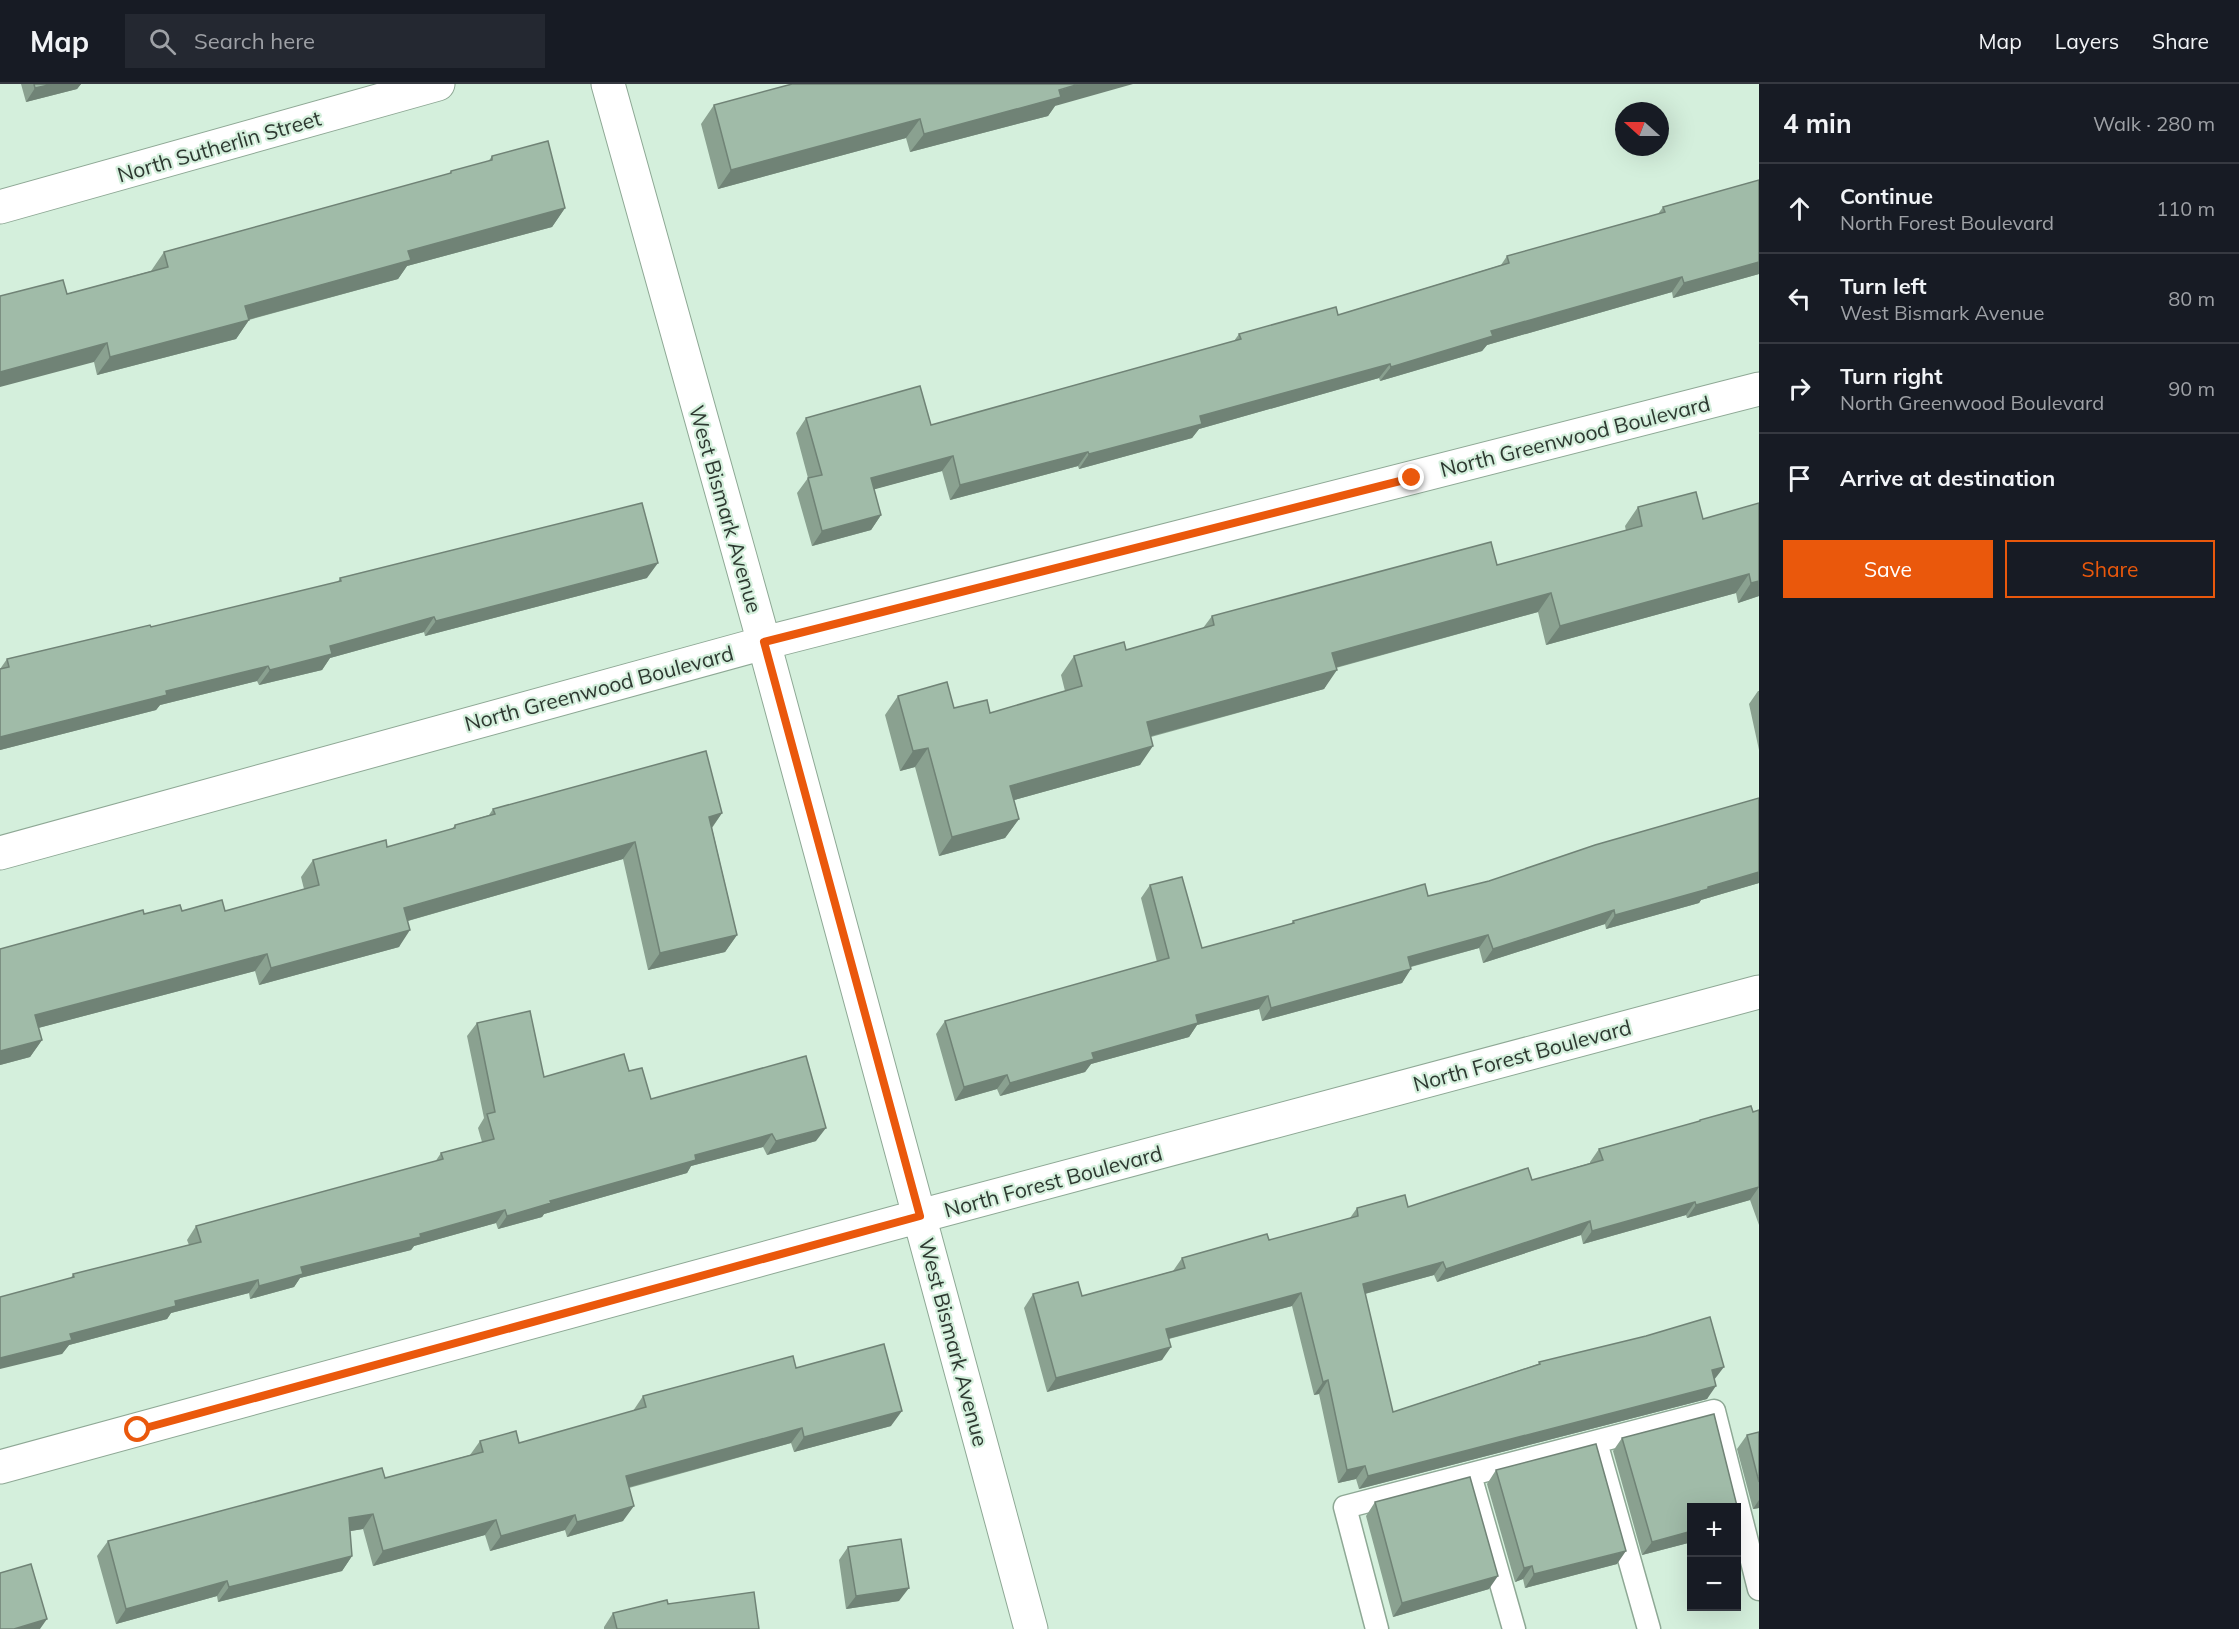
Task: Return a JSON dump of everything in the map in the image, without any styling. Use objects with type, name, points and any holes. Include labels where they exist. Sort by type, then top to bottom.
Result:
[{"type":"street","name":"North Sutherlin Street","points":[[0,207],[438,84]]},
{"type":"street","name":"West Bismark Avenue","points":[[608,84],[764,642],[1031,1629]]},
{"type":"street","name":"North Greenwood Boulevard","points":[[0,853],[764,642],[1759,389]]},
{"type":"street","name":"North Forest Boulevard","points":[[0,1467],[920,1216],[1759,992]]},
{"type":"lane","points":[[1377,1629],[1345,1507],[1714,1411],[1759,1589]]},
{"type":"lane","points":[[1596,1442],[1649,1629]]},
{"type":"lane","points":[[1470,1475],[1514,1629]]},
{"type":"building","points":[[34,84],[53,84],[35,88]]},
{"type":"building","points":[[792,84],[1079,84],[1059,90],[1061,97],[924,134],[920,119],[731,170],[714,105]]},
{"type":"building","points":[[548,141],[565,208],[408,251],[411,260],[245,306],[249,320],[110,357],[107,343],[0,372],[0,296],[63,280],[67,294],[168,267],[164,252],[451,173],[451,171],[492,160],[492,156]]},
{"type":"building","points":[[1759,180],[1759,262],[1684,283],[1682,277],[1491,331],[1493,336],[1391,367],[1390,364],[1200,416],[1202,424],[1089,454],[1088,452],[960,485],[953,456],[871,478],[881,515],[822,531],[808,478],[822,475],[806,418],[920,386],[931,425],[1241,339],[1239,334],[1336,307],[1338,315],[1509,263],[1507,256],[1665,212],[1663,207]]},
{"type":"building","points":[[1696,492],[1703,519],[1759,503],[1759,581],[1751,583],[1749,574],[1560,626],[1551,593],[1332,653],[1337,670],[1147,722],[1153,746],[1010,786],[1019,819],[952,837],[928,748],[913,751],[898,696],[947,682],[954,708],[987,700],[990,713],[1082,686],[1074,656],[1124,642],[1126,650],[1214,625],[1212,616],[1491,542],[1497,565],[1642,526],[1638,507]]},
{"type":"building","points":[[642,503],[658,563],[436,621],[434,617],[330,646],[332,654],[270,670],[268,666],[166,691],[167,695],[0,737],[0,669],[9,667],[7,659],[341,581],[340,578]]},
{"type":"building","points":[[706,751],[722,813],[709,817],[737,935],[660,953],[635,842],[404,908],[410,930],[271,968],[267,954],[35,1015],[42,1040],[0,1051],[0,949],[143,910],[144,914],[180,905],[182,911],[222,900],[225,911],[319,885],[313,860],[386,840],[387,847],[495,814],[493,809]]},
{"type":"building","points":[[1759,798],[1759,872],[1615,915],[1614,910],[1493,949],[1488,935],[1408,957],[1411,969],[1271,1008],[1268,996],[1196,1015],[1198,1023],[1092,1053],[1094,1059],[1010,1083],[1007,1075],[964,1087],[945,1021],[1169,958],[1150,885],[1182,877],[1202,948],[1425,884],[1428,896],[1489,881],[1595,845]]},
{"type":"building","points":[[530,1011],[544,1077],[624,1054],[629,1071],[642,1068],[651,1099],[806,1056],[826,1128],[776,1141],[772,1134],[695,1155],[696,1160],[550,1201],[551,1203],[507,1216],[505,1210],[420,1234],[421,1237],[301,1267],[303,1274],[259,1286],[258,1280],[175,1301],[176,1306],[70,1334],[72,1340],[0,1358],[0,1297],[74,1277],[73,1274],[201,1242],[196,1226],[443,1159],[441,1153],[494,1139],[487,1114],[495,1112],[477,1023]]},
{"type":"building","points":[[1751,1106],[1753,1112],[1759,1110],[1759,1187],[1696,1205],[1695,1202],[1592,1231],[1590,1221],[1446,1269],[1443,1262],[1363,1284],[1393,1412],[1540,1364],[1539,1362],[1646,1336],[1710,1317],[1724,1367],[1712,1370],[1716,1386],[1368,1476],[1365,1466],[1347,1470],[1328,1380],[1323,1382],[1301,1293],[1166,1329],[1171,1347],[1056,1378],[1033,1294],[1078,1282],[1082,1296],[1185,1268],[1182,1258],[1267,1234],[1269,1240],[1358,1216],[1357,1208],[1405,1195],[1408,1207],[1528,1168],[1532,1180],[1603,1160],[1599,1149]]},
{"type":"building","points":[[884,1344],[902,1411],[804,1437],[802,1428],[626,1476],[634,1506],[577,1522],[575,1515],[501,1536],[496,1520],[383,1551],[373,1514],[349,1518],[352,1556],[229,1587],[227,1581],[126,1609],[108,1541],[382,1468],[385,1478],[483,1452],[480,1441],[516,1431],[519,1443],[646,1407],[643,1396],[793,1356],[796,1368]]},
{"type":"building","points":[[1714,1414],[1736,1503],[1687,1503],[1687,1532],[1652,1542],[1622,1438]]},
{"type":"building","points":[[1759,1432],[1759,1482],[1747,1435]]},
{"type":"building","points":[[1596,1444],[1626,1551],[1534,1574],[1532,1566],[1524,1568],[1496,1470]]},
{"type":"building","points":[[1470,1477],[1498,1576],[1402,1603],[1375,1502]]},
{"type":"building","points":[[901,1539],[909,1588],[856,1596],[848,1547]]},
{"type":"building","points":[[31,1564],[47,1619],[14,1629],[0,1629],[0,1573]]},
{"type":"building","points":[[754,1592],[759,1629],[617,1629],[613,1613],[667,1600],[668,1604]]},
{"type":"route","points":[[138,1430],[920,1216],[764,642],[1412,478]]}]
